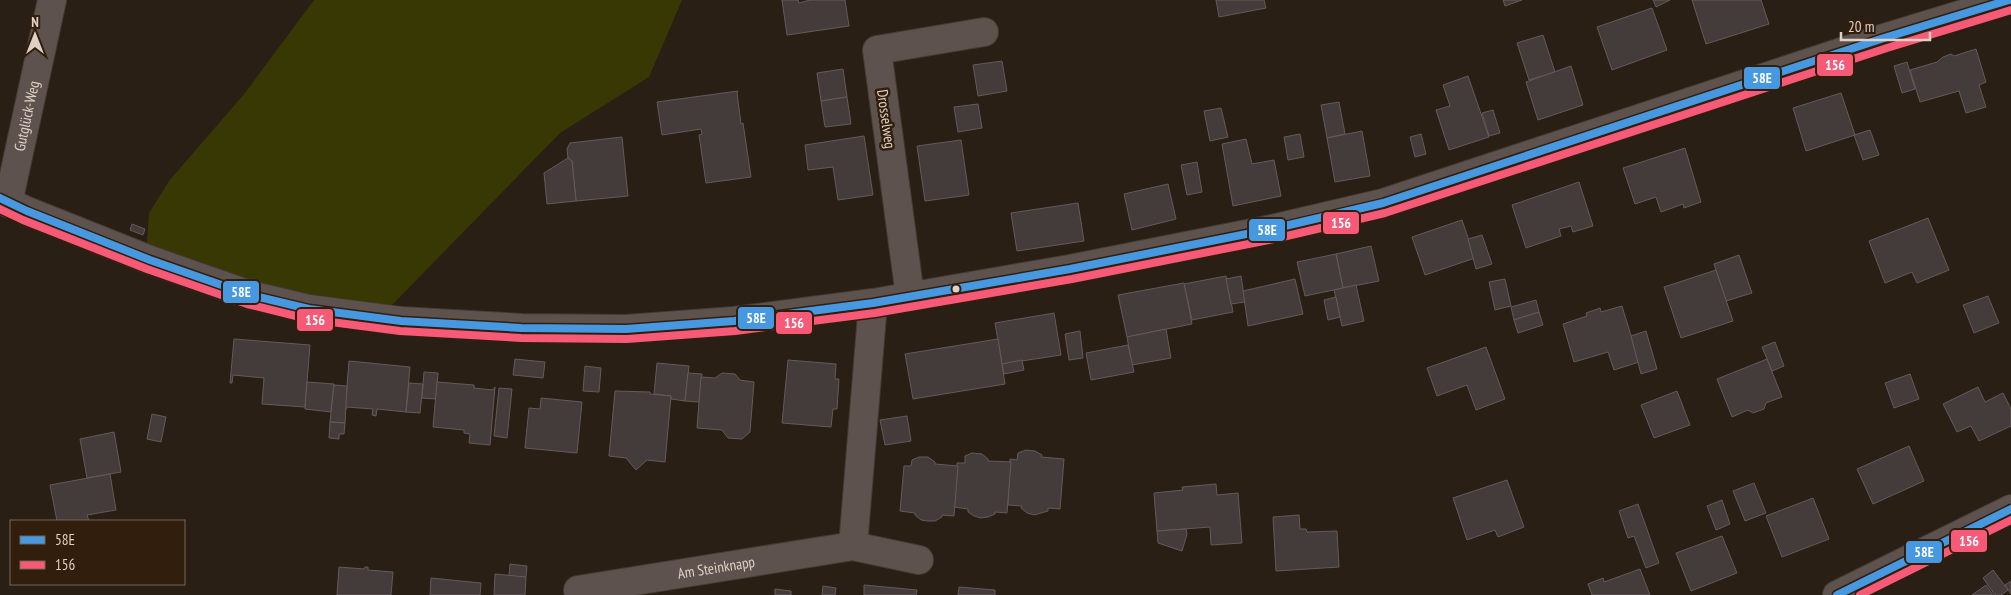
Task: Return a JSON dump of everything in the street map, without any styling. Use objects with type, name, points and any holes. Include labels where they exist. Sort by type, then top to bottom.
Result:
[{"type":"street","name":"Gutglück-Weg","points":[[4,200],[52,0]]},
{"type":"street","points":[[4,200],[142,257],[250,296],[310,309],[401,321],[521,328],[626,329],[734,321],[872,303],[1148,254],[1272,229],[1383,203],[1884,38],[2009,0]]},
{"type":"street","name":"Drosselweg","points":[[910,296],[877,50],[984,32]]},
{"type":"street","points":[[853,546],[872,303]]},
{"type":"street","points":[[1837,595],[2011,509]]},
{"type":"street","name":"Am Steinknapp","points":[[578,590],[853,546],[919,560]]},
{"type":"shaded area","points":[[314,0],[682,0],[649,77],[560,133],[391,306],[319,298],[246,282],[147,244],[149,213],[169,181],[245,93]]},
{"type":"building","points":[[782,0],[798,0],[799,3],[810,0],[845,0],[849,26],[787,35]]},
{"type":"building","points":[[1216,0],[1264,0],[1266,8],[1219,17]]},
{"type":"building","points":[[1503,0],[1522,0],[1505,6]]},
{"type":"building","points":[[1653,0],[1670,0],[1656,7]]},
{"type":"building","points":[[1692,0],[1761,0],[1769,24],[1706,44]]},
{"type":"building","points":[[1652,8],[1667,50],[1612,70],[1597,27]]},
{"type":"building","points":[[1543,35],[1555,72],[1529,80],[1517,43]]},
{"type":"building","points":[[1976,49],[1986,82],[1979,85],[1986,107],[1966,113],[1959,91],[1920,102],[1910,70],[1937,62],[1951,54],[1954,56]]},
{"type":"building","points":[[1002,61],[1007,91],[978,96],[973,65]]},
{"type":"building","points":[[1907,62],[1915,89],[1902,93],[1894,66]]},
{"type":"building","points":[[1571,66],[1583,105],[1538,120],[1526,82]]},
{"type":"building","points":[[843,69],[847,97],[821,101],[817,73]]},
{"type":"building","points":[[1468,76],[1489,137],[1449,150],[1436,110],[1450,106],[1443,85]]},
{"type":"building","points":[[738,91],[741,124],[743,123],[751,177],[706,183],[699,135],[702,134],[701,129],[662,135],[657,102]]},
{"type":"building","points":[[1841,93],[1855,135],[1806,151],[1793,108]]},
{"type":"building","points":[[847,97],[851,124],[825,127],[821,101]]},
{"type":"building","points":[[1339,102],[1345,134],[1327,138],[1321,105]]},
{"type":"building","points":[[978,104],[982,128],[958,132],[954,107]]},
{"type":"building","points":[[1221,108],[1228,137],[1210,141],[1204,111]]},
{"type":"building","points":[[1493,110],[1500,133],[1489,136],[1482,113]]},
{"type":"building","points":[[1870,130],[1879,155],[1863,160],[1854,135]]},
{"type":"building","points":[[1362,131],[1370,176],[1335,182],[1327,138]]},
{"type":"building","points":[[1300,134],[1304,157],[1288,160],[1284,137]]},
{"type":"building","points":[[1421,134],[1426,154],[1415,157],[1410,137]]},
{"type":"building","points":[[864,136],[873,195],[838,200],[833,167],[808,170],[805,145]]},
{"type":"building","points":[[622,137],[628,196],[576,201],[572,161],[568,158],[567,149],[570,143]]},
{"type":"building","points":[[1246,139],[1252,164],[1274,160],[1281,196],[1233,206],[1222,144]]},
{"type":"building","points":[[961,140],[969,195],[925,201],[917,146]]},
{"type":"building","points":[[1685,148],[1701,202],[1684,208],[1683,204],[1661,212],[1656,197],[1635,204],[1623,168]]},
{"type":"building","points":[[568,158],[572,161],[576,201],[547,204],[544,173]]},
{"type":"building","points":[[1197,162],[1202,192],[1187,195],[1181,165]]},
{"type":"building","points":[[1579,182],[1593,226],[1573,232],[1571,226],[1559,229],[1561,236],[1526,248],[1512,205]]},
{"type":"building","points":[[1168,184],[1176,219],[1132,230],[1124,194]]},
{"type":"building","points":[[1078,203],[1084,241],[1017,251],[1011,213]]},
{"type":"building","points":[[1928,218],[1949,270],[1917,283],[1912,272],[1885,283],[1869,241]]},
{"type":"building","points":[[1462,220],[1475,258],[1425,275],[1412,237]]},
{"type":"building","points":[[132,224],[145,229],[143,235],[130,230]]},
{"type":"building","points":[[1482,235],[1492,264],[1476,269],[1468,239]]},
{"type":"building","points":[[1371,246],[1379,281],[1343,288],[1336,254]]},
{"type":"building","points":[[1336,254],[1343,288],[1305,296],[1297,262]]},
{"type":"building","points":[[1739,255],[1752,293],[1726,301],[1714,264]]},
{"type":"building","points":[[1716,270],[1733,321],[1681,338],[1664,287]]},
{"type":"building","points":[[1226,276],[1233,312],[1192,320],[1184,284]]},
{"type":"building","points":[[1241,276],[1245,302],[1231,304],[1226,279]]},
{"type":"building","points":[[1295,279],[1303,314],[1248,326],[1243,291]]},
{"type":"building","points":[[1505,279],[1511,306],[1495,310],[1489,282]]},
{"type":"building","points":[[1184,283],[1192,324],[1127,337],[1118,295]]},
{"type":"building","points":[[1356,285],[1364,321],[1342,326],[1334,290]]},
{"type":"building","points":[[1988,296],[1999,323],[1974,333],[1963,305]]},
{"type":"building","points":[[1336,297],[1340,317],[1328,320],[1324,300]]},
{"type":"building","points":[[1536,300],[1539,312],[1514,320],[1511,307]]},
{"type":"building","points":[[1622,306],[1639,362],[1614,370],[1608,352],[1574,362],[1563,324],[1587,316],[1586,313],[1600,308],[1601,312]]},
{"type":"building","points":[[1539,312],[1543,325],[1518,333],[1514,320]]},
{"type":"building","points":[[1054,313],[1061,355],[1002,364],[995,323]]},
{"type":"building","points":[[1166,329],[1171,358],[1132,365],[1127,337]]},
{"type":"building","points":[[1080,331],[1083,358],[1069,360],[1065,334]]},
{"type":"building","points":[[1646,331],[1657,369],[1641,374],[1631,336]]},
{"type":"building","points":[[234,339],[310,345],[305,407],[262,404],[264,378],[233,375],[232,383],[230,383]]},
{"type":"building","points":[[998,339],[1005,384],[913,399],[905,354]]},
{"type":"building","points":[[1775,342],[1784,366],[1772,371],[1762,347]]},
{"type":"building","points":[[1128,345],[1134,372],[1091,380],[1086,353]]},
{"type":"building","points":[[1486,347],[1505,399],[1476,410],[1467,385],[1437,396],[1427,368]]},
{"type":"building","points":[[515,359],[545,362],[543,378],[513,375]]},
{"type":"building","points":[[1767,359],[1782,397],[1766,403],[1764,409],[1753,413],[1748,410],[1732,417],[1717,379]]},
{"type":"building","points":[[788,360],[836,364],[835,379],[839,379],[837,409],[833,409],[831,427],[782,423]]},
{"type":"building","points":[[1022,360],[1024,370],[1004,374],[1002,364]]},
{"type":"building","points":[[349,361],[410,367],[406,412],[377,409],[376,416],[372,415],[373,409],[347,407],[345,411]]},
{"type":"building","points":[[657,363],[689,366],[685,401],[671,399],[671,396],[654,394]]},
{"type":"building","points":[[585,366],[601,368],[599,392],[583,391]]},
{"type":"building","points":[[424,372],[438,373],[436,399],[422,398]]},
{"type":"building","points":[[688,373],[702,374],[699,402],[685,401]]},
{"type":"building","points":[[722,373],[735,374],[740,380],[754,382],[750,432],[742,439],[728,438],[722,430],[697,428],[701,377],[715,378]]},
{"type":"building","points":[[1910,374],[1919,399],[1894,408],[1885,383]]},
{"type":"building","points":[[307,382],[334,384],[331,412],[305,409]]},
{"type":"building","points":[[437,382],[474,385],[474,388],[493,390],[495,387],[490,445],[469,443],[470,434],[464,433],[464,430],[433,427]]},
{"type":"building","points":[[409,383],[423,384],[420,413],[406,412]]},
{"type":"building","points":[[334,385],[347,386],[345,423],[330,422]]},
{"type":"building","points":[[1978,387],[1985,402],[2003,393],[2011,409],[2011,426],[1979,441],[1971,426],[1957,432],[1943,404]]},
{"type":"building","points":[[499,388],[512,389],[507,438],[494,436]]},
{"type":"building","points":[[615,391],[650,392],[650,394],[671,396],[665,462],[647,460],[636,470],[626,458],[609,456]]},
{"type":"building","points":[[1677,391],[1690,425],[1654,438],[1641,405]]},
{"type":"building","points":[[541,398],[582,402],[577,453],[525,448],[529,408],[540,409]]},
{"type":"building","points":[[152,414],[166,417],[161,442],[147,439]]},
{"type":"building","points":[[907,416],[911,441],[885,445],[880,420]]},
{"type":"building","points":[[330,422],[345,423],[344,434],[339,434],[339,439],[329,438]]},
{"type":"building","points":[[114,432],[121,472],[87,478],[80,439]]},
{"type":"building","points":[[1909,446],[1924,481],[1873,504],[1857,469]]},
{"type":"building","points":[[1026,450],[1035,451],[1042,455],[1041,457],[1064,459],[1060,509],[1048,508],[1048,511],[1034,515],[1027,513],[1021,508],[1022,506],[1008,505],[1010,459],[1017,460],[1018,453]]},
{"type":"building","points":[[972,453],[982,454],[988,461],[1011,462],[1007,513],[995,512],[995,514],[988,517],[981,518],[968,512],[968,509],[954,507],[957,463],[965,463],[965,456]]},
{"type":"building","points":[[919,457],[928,457],[935,464],[958,466],[954,516],[942,515],[942,517],[935,521],[928,521],[921,520],[915,513],[900,511],[904,466],[911,466],[912,460]]},
{"type":"building","points":[[110,474],[116,510],[87,515],[89,520],[57,520],[50,485]]},
{"type":"building","points":[[1507,480],[1524,527],[1498,537],[1495,530],[1467,540],[1453,498]]},
{"type":"building","points":[[1754,483],[1766,513],[1745,521],[1733,491]]},
{"type":"building","points":[[1216,484],[1217,495],[1238,493],[1242,543],[1211,545],[1210,527],[1157,531],[1154,493],[1183,490],[1182,487]]},
{"type":"building","points":[[1813,498],[1829,539],[1782,557],[1766,516]]},
{"type":"building","points":[[1722,500],[1730,524],[1716,530],[1707,506]]},
{"type":"building","points":[[1638,504],[1659,563],[1646,568],[1634,536],[1628,538],[1619,511]]},
{"type":"building","points":[[1299,515],[1300,529],[1306,529],[1307,532],[1337,531],[1339,567],[1276,571],[1273,517]]},
{"type":"building","points":[[1186,529],[1187,534],[1182,551],[1158,543],[1157,531]]},
{"type":"building","points":[[1722,536],[1737,573],[1691,591],[1676,553]]},
{"type":"building","points":[[510,564],[527,566],[526,577],[509,576]]},
{"type":"building","points":[[339,567],[364,569],[368,567],[368,570],[393,572],[391,595],[337,595]]},
{"type":"building","points":[[1640,569],[1650,595],[1592,595],[1588,584],[1603,578],[1604,582]]},
{"type":"building","points":[[1993,570],[2008,590],[2001,595],[1995,595],[1983,578]]},
{"type":"building","points":[[495,574],[526,577],[525,595],[494,595]]},
{"type":"building","points":[[431,578],[481,583],[480,595],[430,595]]},
{"type":"building","points":[[2011,581],[2011,594],[2005,585]]},
{"type":"building","points":[[864,585],[917,590],[916,595],[864,595]]},
{"type":"building","points":[[1986,585],[1993,595],[1972,595]]},
{"type":"building","points":[[823,586],[836,588],[835,595],[822,595]]},
{"type":"building","points":[[959,587],[995,590],[995,595],[958,595]]},
{"type":"building","points":[[775,589],[791,591],[791,595],[775,595]]},
{"type":"transit line","name":"58E","points":[[0,198],[27,211],[150,260],[250,295],[309,309],[401,321],[521,328],[626,329],[734,321],[873,303],[1070,269],[1272,229],[1383,203],[1884,38],[2009,0]]},
{"type":"transit line","name":"156","points":[[0,209],[147,269],[247,304],[308,319],[400,331],[521,338],[627,339],[735,331],[875,313],[1072,279],[1274,239],[1385,213],[1887,48],[2011,10]]},
{"type":"transit line","name":"58E","points":[[1837,595],[2011,509]]},
{"type":"transit line","name":"156","points":[[1860,595],[2011,520]]}]
